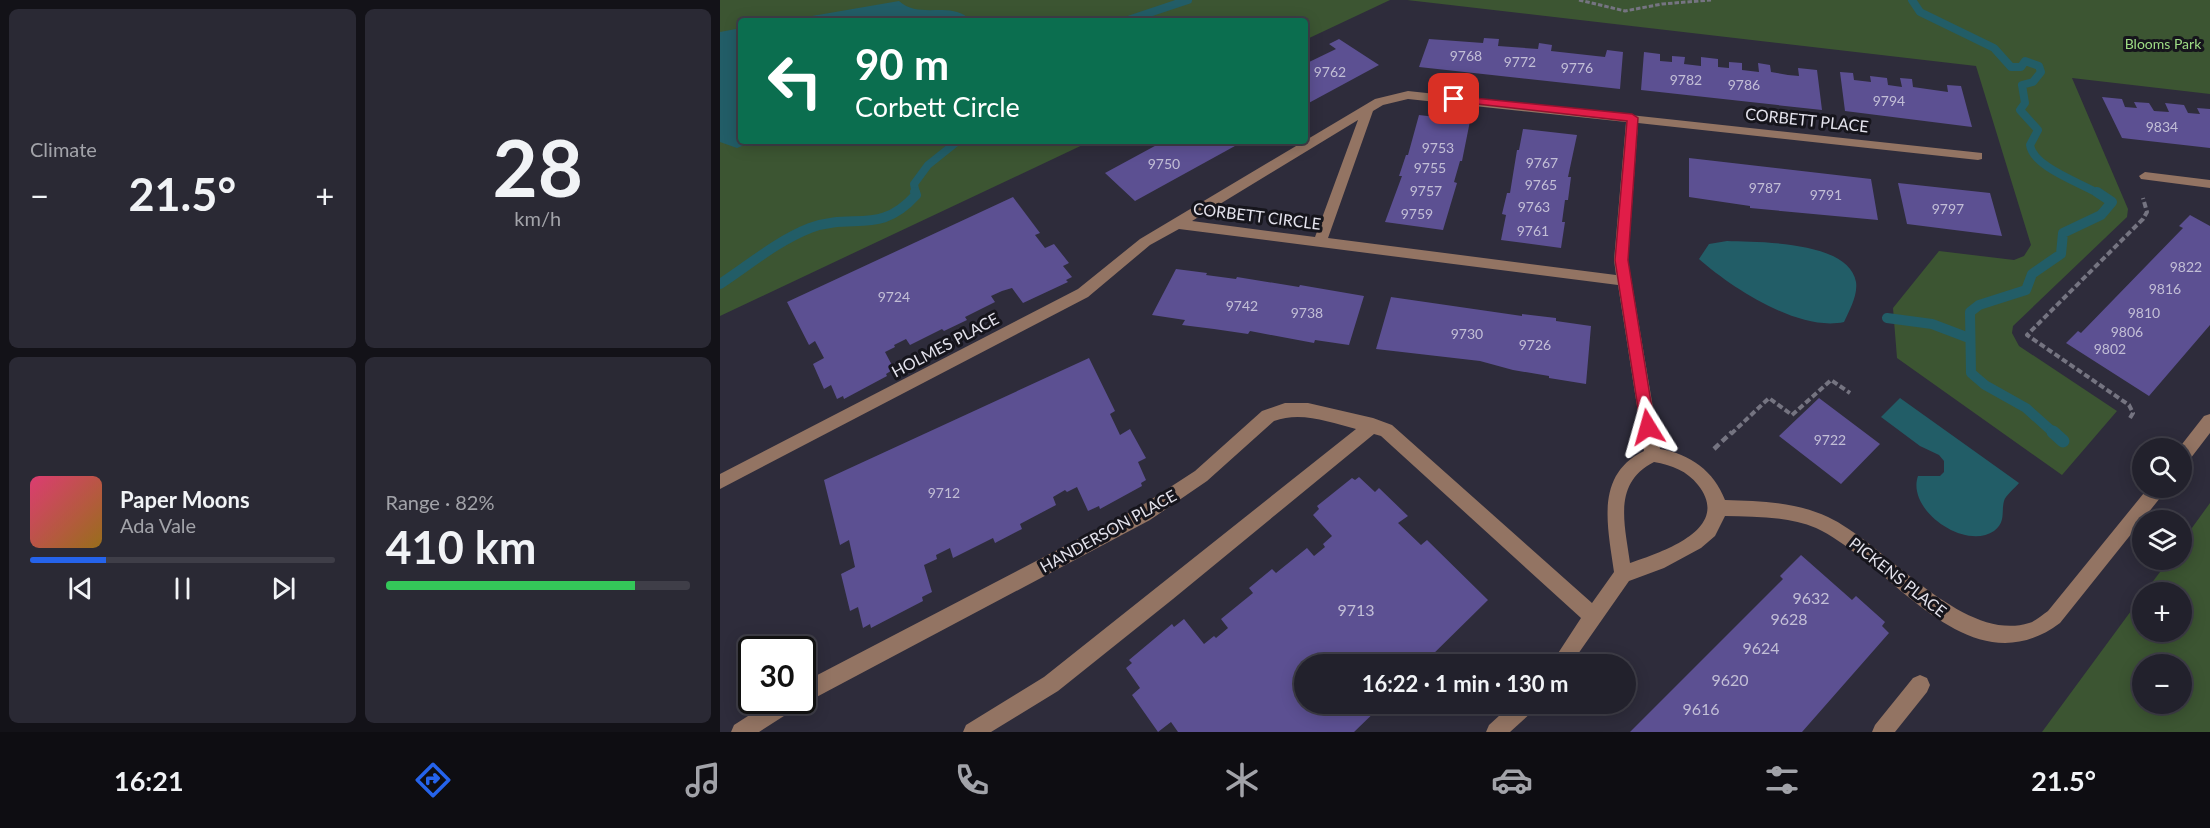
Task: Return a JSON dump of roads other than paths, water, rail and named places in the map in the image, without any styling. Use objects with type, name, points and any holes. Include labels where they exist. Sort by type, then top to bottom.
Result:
[{"type":"street","name":"CORBETT CIRCLE","points":[[1177,224],[1368,109],[1392,97],[1408,95],[1632,118]]},
{"type":"street","points":[[1320,242],[1368,109]]},
{"type":"street","name":"CORBETT PLACE","points":[[1632,118],[1978,156]]},
{"type":"street","points":[[1632,118],[1621,260],[1653,455]]},
{"type":"street","points":[[2145,177],[2210,184]]},
{"type":"street","name":"CORBETT CIRCLE","points":[[1177,224],[1626,281]]},
{"type":"street","name":"HOLMES PLACE","points":[[720,482],[1083,293],[1108,275],[1145,242],[1177,224]]},
{"type":"street","name":"HANDERSON PLACE","points":[[816,687],[1154,508],[1201,476],[1268,416],[1285,410],[1308,410],[1386,430],[1402,442],[1593,617]]},
{"type":"street","points":[[2192,444],[2210,421]]},
{"type":"street","points":[[973,732],[1059,677],[1167,593],[1372,425]]},
{"type":"street","points":[[1567,654],[1623,574],[1684,550],[1708,533],[1714,524],[1718,508],[1713,489],[1690,466],[1678,459],[1653,455],[1631,465],[1619,486],[1617,517],[1623,574]]},
{"type":"street","name":"PICKENS PLACE","points":[[1718,508],[1800,514],[1833,528],[1861,546],[1926,600],[1956,621],[1984,631],[2012,635],[2034,631],[2054,617],[2149,498]]},
{"type":"street","points":[[1882,732],[1920,685]]},
{"type":"street","points":[[741,732],[769,714]]},
{"type":"street","points":[[1496,732],[1515,714]]},
{"type":"water","points":[[899,1],[915,9],[951,11],[967,17],[967,18],[800,18]]},
{"type":"water","points":[[738,29],[738,144],[747,144],[737,148],[720,142],[720,32]]},
{"type":"water","points":[[1727,241],[1801,246],[1837,258],[1850,269],[1856,282],[1851,308],[1844,322],[1826,323],[1787,314],[1748,294],[1699,259],[1709,244]]},
{"type":"water","points":[[1900,398],[2019,483],[2005,499],[2002,521],[1994,531],[1982,536],[1968,536],[1941,524],[1929,514],[1921,502],[1917,489],[1918,476],[1940,476],[1944,472],[1944,461],[1939,455],[1920,446],[1881,417]]},
{"type":"waterway","points":[[1134,18],[1188,0]]},
{"type":"waterway","points":[[1912,0],[1920,12],[1994,48],[2011,67],[2021,67],[2025,61],[2039,66],[2041,72],[2033,82],[2022,85],[2025,103],[2020,110],[2038,130],[2030,145],[2033,153],[2059,174],[2099,194]]},
{"type":"waterway","points":[[916,194],[914,184],[928,165],[954,144]]},
{"type":"waterway","points":[[720,284],[798,233],[826,224],[866,221],[890,215],[903,208],[916,195],[915,192]]},
{"type":"waterway","points":[[2055,434],[2026,408],[1985,385],[1971,373],[1970,312],[1979,305],[2026,290],[2032,274],[2061,254],[2063,233],[2101,215],[2112,202],[2097,192]]},
{"type":"waterway","points":[[1887,318],[1932,324],[1969,338]]},
{"type":"waterway","points":[[2053,432],[2063,441]]},
{"type":"park label","name":"Blooms Park","points":[[2163,44]]}]
